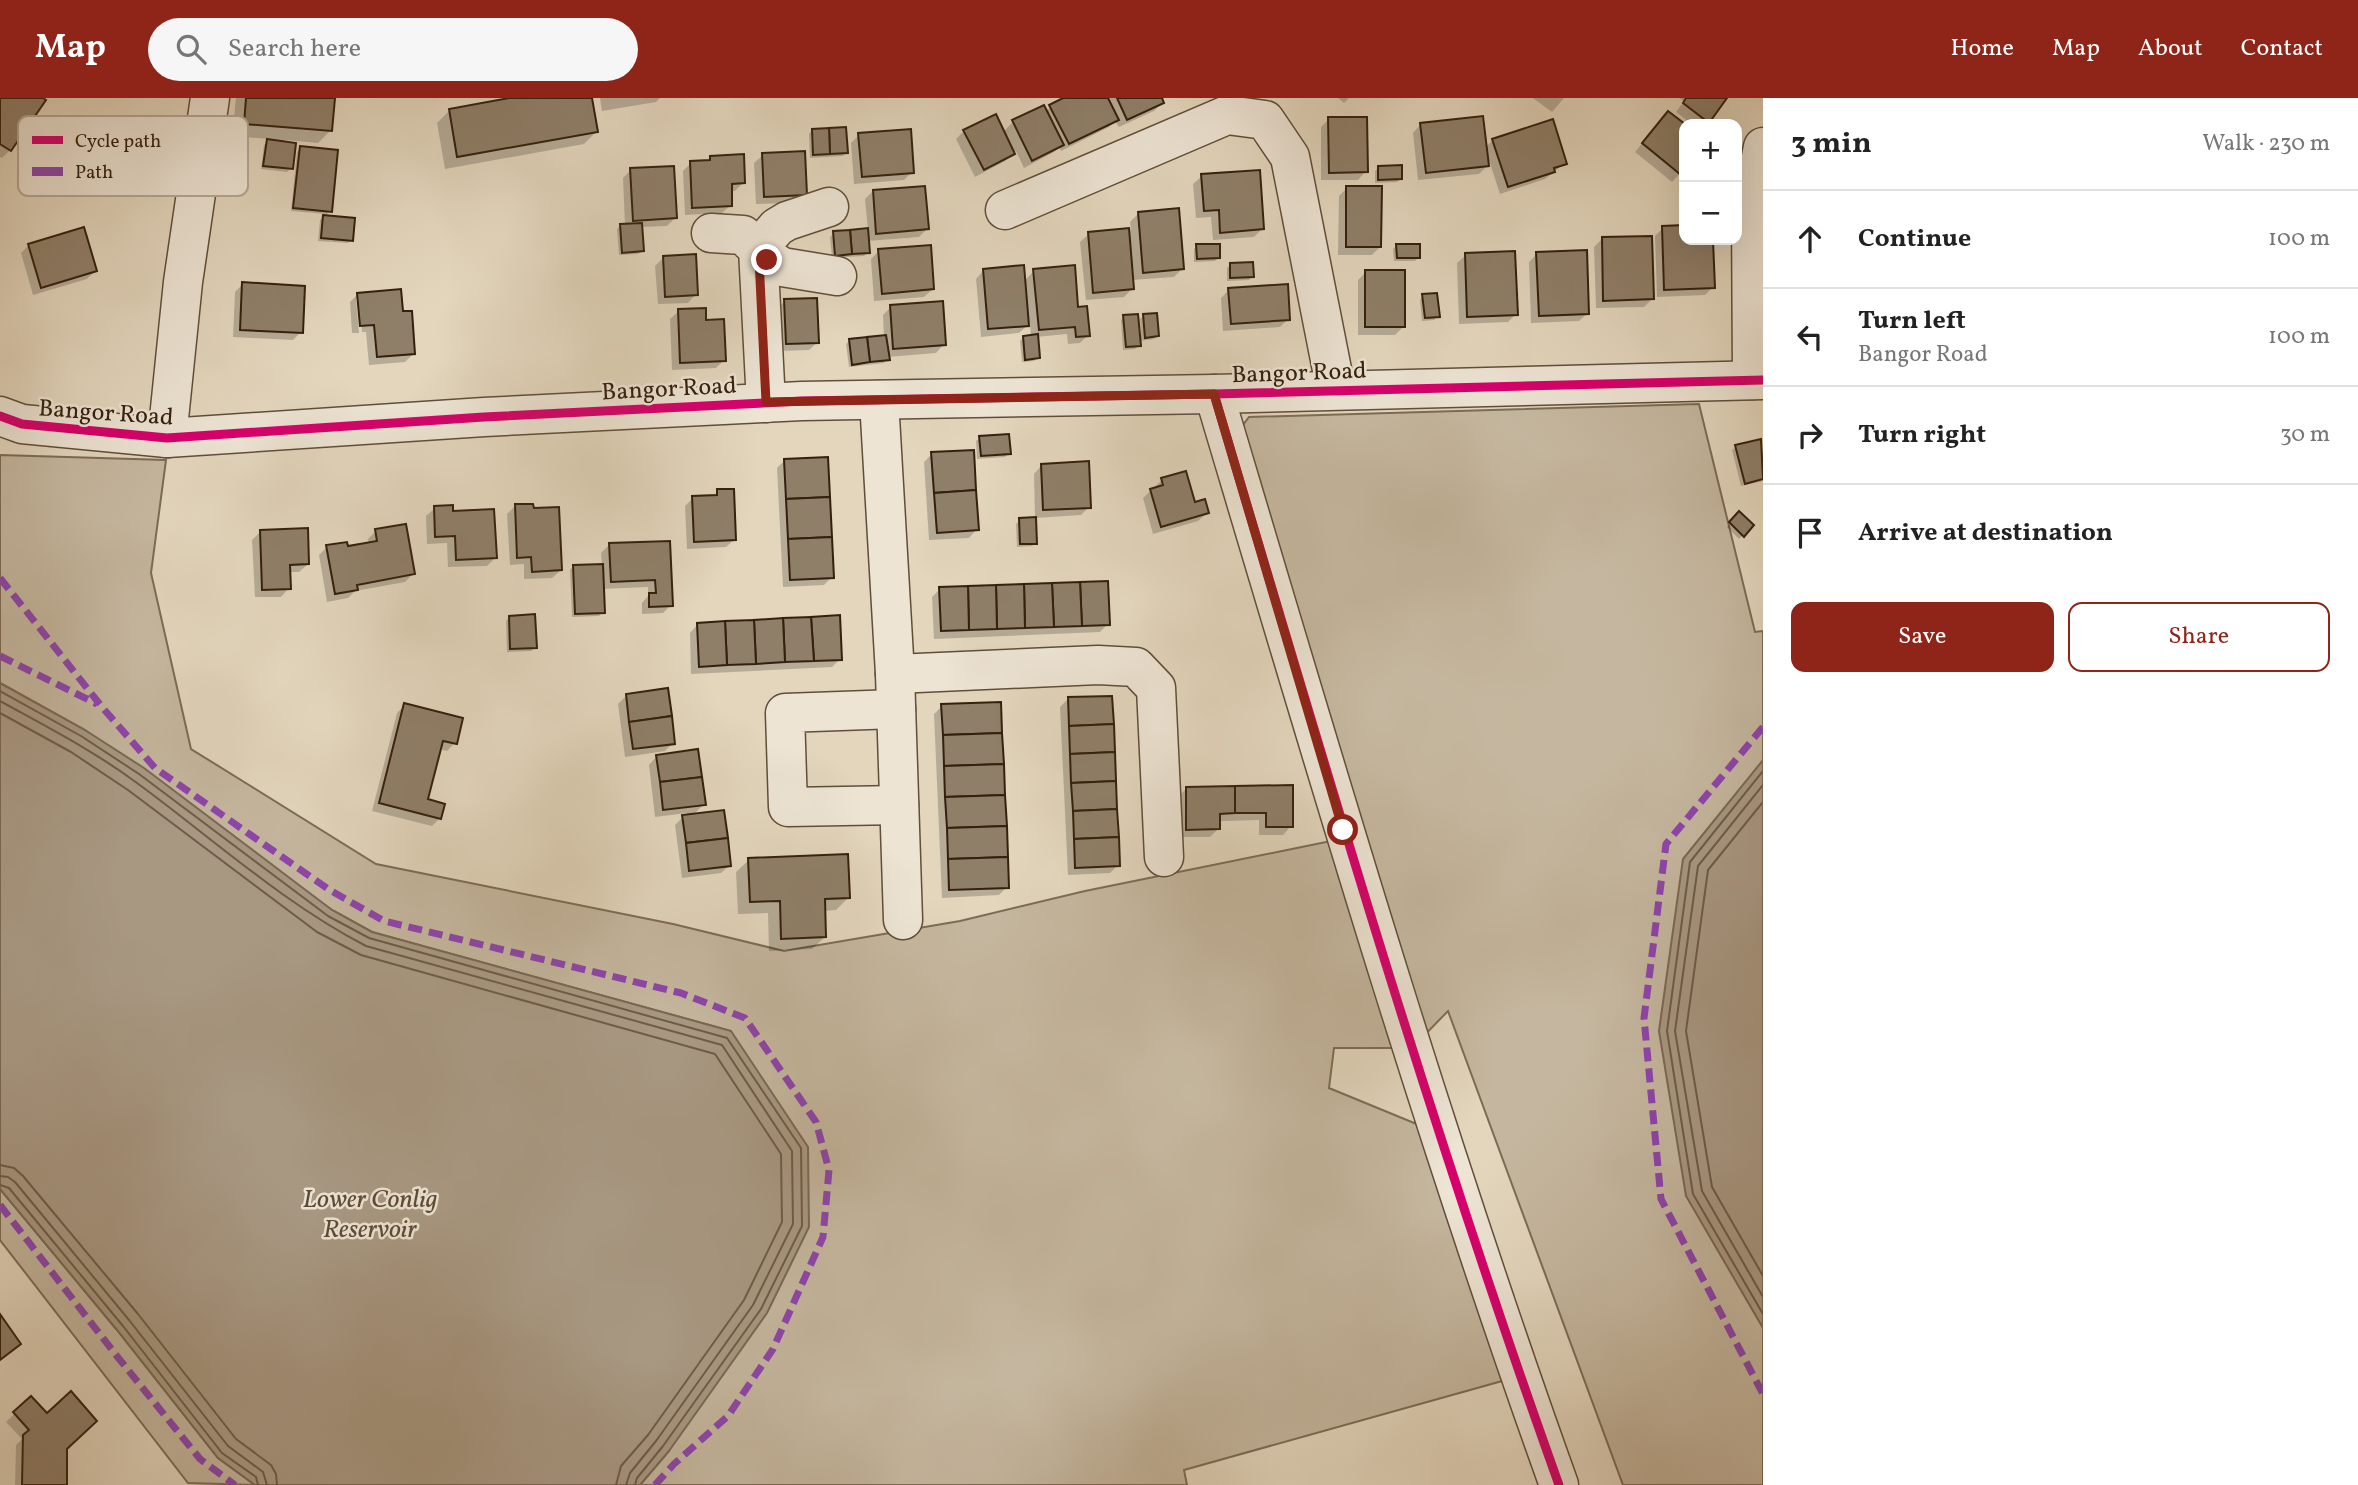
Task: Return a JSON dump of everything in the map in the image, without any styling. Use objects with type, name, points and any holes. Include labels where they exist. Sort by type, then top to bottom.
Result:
[{"type":"street","points":[[207,116],[210,98]]},
{"type":"street","points":[[1005,210],[1227,115],[1265,120],[1290,157],[1336,390]]},
{"type":"street","points":[[1758,380],[1751,208],[1763,147]]},
{"type":"street","points":[[167,438],[183,282],[196,196]]},
{"type":"street","points":[[766,402],[758,254],[777,227],[829,207]]},
{"type":"street","points":[[711,233],[743,235],[758,254],[782,267],[837,276]]},
{"type":"street","name":"Bangor Road","points":[[0,416],[22,424],[167,438],[498,416],[766,402],[1758,380]]},
{"type":"street","points":[[1214,394],[1387,970],[1516,1364],[1559,1485]]},
{"type":"street","points":[[879,400],[895,692],[903,920]]},
{"type":"street","points":[[899,805],[788,807],[785,713],[895,692],[1098,665],[1136,667],[1156,688],[1164,857]]},
{"type":"shaded area","points":[[1699,404],[1755,632],[1763,631],[1763,1485],[1623,1485],[1448,1011],[1412,1048],[1334,1048],[1329,1088],[1441,1134],[1520,1376],[1184,1470],[1187,1485],[640,1485],[669,1451],[731,1031],[372,932],[332,910],[85,730],[0,683],[0,455],[166,460],[151,573],[191,749],[376,864],[673,924],[784,951],[960,921],[1085,891],[1336,840],[1237,433],[1249,417]]},
{"type":"shaded area","points":[[0,1189],[117,1330],[218,1458],[255,1485],[188,1483],[0,1240]]},
{"type":"water","name":"Lower Conlig Reservoir","points":[[0,683],[85,730],[144,768],[332,910],[372,932],[731,1031],[808,1147],[809,1227],[767,1313],[669,1451],[640,1485],[255,1485],[218,1458],[117,1330],[0,1189]]},
{"type":"water","points":[[1763,760],[1763,1328],[1686,1196],[1659,1031],[1683,859]]},
{"type":"building","points":[[0,98],[46,100],[35,116],[18,116],[18,141],[11,151],[0,144]]},
{"type":"building","points":[[246,98],[335,98],[332,131],[248,124],[248,116],[245,116]]},
{"type":"building","points":[[509,98],[592,98],[598,132],[457,157],[449,109]]},
{"type":"building","points":[[1063,98],[1108,98],[1119,120],[1069,144],[1049,105]]},
{"type":"building","points":[[1117,98],[1162,98],[1164,103],[1127,120]]},
{"type":"building","points":[[1686,98],[1727,98],[1712,119],[1704,119],[1683,103]]},
{"type":"building","points":[[1044,105],[1064,145],[1032,161],[1012,120]]},
{"type":"building","points":[[1668,111],[1679,119],[1679,173],[1642,143]]},
{"type":"building","points":[[996,114],[1015,154],[984,170],[963,130]]},
{"type":"building","points":[[1483,116],[1489,166],[1426,173],[1420,123]]},
{"type":"building","points":[[1328,117],[1367,117],[1368,172],[1329,173]]},
{"type":"building","points":[[1553,119],[1567,164],[1554,168],[1555,172],[1508,187],[1492,139]]},
{"type":"building","points":[[846,127],[848,153],[830,154],[829,128]]},
{"type":"building","points":[[829,128],[830,154],[813,155],[812,129]]},
{"type":"building","points":[[911,129],[914,173],[862,177],[858,133]]},
{"type":"building","points":[[267,139],[296,143],[293,169],[263,166]]},
{"type":"building","points":[[300,146],[338,150],[332,212],[293,208]]},
{"type":"building","points":[[805,151],[807,195],[764,197],[762,153]]},
{"type":"building","points":[[744,154],[745,183],[732,184],[732,206],[692,208],[690,161],[710,160],[710,156]]},
{"type":"building","points":[[1402,165],[1402,179],[1378,180],[1378,166]]},
{"type":"building","points":[[674,166],[677,218],[633,221],[630,168]]},
{"type":"building","points":[[1260,170],[1264,229],[1220,233],[1219,210],[1204,211],[1201,174]]},
{"type":"building","points":[[925,186],[929,229],[876,234],[873,190]]},
{"type":"building","points":[[1346,186],[1382,186],[1381,247],[1346,247]]},
{"type":"building","points":[[1179,208],[1184,269],[1143,273],[1138,212]]},
{"type":"building","points":[[323,215],[355,218],[353,241],[321,238]]},
{"type":"building","points":[[642,223],[644,251],[622,253],[620,224]]},
{"type":"building","points":[[1679,225],[1679,245],[1713,245],[1715,288],[1664,290],[1662,226]]},
{"type":"building","points":[[84,227],[97,271],[41,288],[28,244]]},
{"type":"building","points":[[868,228],[870,253],[852,254],[850,230]]},
{"type":"building","points":[[1129,228],[1134,289],[1093,293],[1088,232]]},
{"type":"building","points":[[850,230],[852,254],[835,256],[833,231]]},
{"type":"building","points":[[1652,236],[1654,299],[1603,301],[1602,237]]},
{"type":"building","points":[[1196,244],[1220,244],[1220,258],[1197,259]]},
{"type":"building","points":[[1396,244],[1420,244],[1420,258],[1397,258]]},
{"type":"building","points":[[931,245],[934,289],[882,294],[878,249]]},
{"type":"building","points":[[1587,250],[1589,314],[1539,316],[1536,252]]},
{"type":"building","points":[[1515,251],[1518,315],[1467,317],[1465,253]]},
{"type":"building","points":[[696,254],[698,295],[665,297],[663,256]]},
{"type":"building","points":[[1253,262],[1254,277],[1230,278],[1230,263]]},
{"type":"building","points":[[1024,265],[1029,326],[988,329],[983,269]]},
{"type":"building","points":[[1075,265],[1078,307],[1087,306],[1090,336],[1076,337],[1075,327],[1039,330],[1033,269]]},
{"type":"building","points":[[1365,270],[1405,270],[1405,327],[1365,327]]},
{"type":"building","points":[[242,282],[305,286],[303,333],[240,330]]},
{"type":"building","points":[[1288,284],[1290,320],[1231,324],[1228,288]]},
{"type":"building","points":[[401,289],[403,311],[412,311],[415,354],[377,357],[374,325],[360,326],[357,293]]},
{"type":"building","points":[[1437,293],[1440,317],[1425,318],[1422,294]]},
{"type":"building","points":[[817,298],[819,343],[786,344],[784,299]]},
{"type":"building","points":[[943,301],[946,345],[893,349],[890,305]]},
{"type":"building","points":[[706,308],[706,320],[724,319],[726,361],[680,363],[678,309]]},
{"type":"building","points":[[1157,313],[1159,336],[1145,338],[1143,314]]},
{"type":"building","points":[[1138,314],[1141,346],[1126,347],[1123,315]]},
{"type":"building","points":[[1038,334],[1040,358],[1025,360],[1023,336]]},
{"type":"building","points":[[886,335],[890,360],[870,362],[867,337]]},
{"type":"building","points":[[867,337],[870,362],[852,365],[849,339]]},
{"type":"building","points":[[1009,434],[1011,454],[981,456],[979,436]]},
{"type":"building","points":[[1761,439],[1763,479],[1745,484],[1735,445]]},
{"type":"building","points":[[974,450],[976,490],[934,493],[931,452]]},
{"type":"building","points":[[828,457],[830,497],[786,499],[784,459]]},
{"type":"building","points":[[1089,461],[1091,508],[1043,510],[1041,464]]},
{"type":"building","points":[[1186,471],[1195,502],[1205,499],[1209,513],[1161,527],[1150,489],[1163,485],[1161,478]]},
{"type":"building","points":[[717,489],[734,489],[736,540],[694,542],[692,496],[717,495]]},
{"type":"building","points":[[976,490],[979,530],[937,533],[934,493]]},
{"type":"building","points":[[830,497],[832,537],[788,539],[786,499]]},
{"type":"building","points":[[515,504],[533,504],[534,508],[559,507],[562,570],[532,572],[531,557],[517,558]]},
{"type":"building","points":[[453,505],[453,511],[494,509],[497,558],[456,560],[455,536],[435,537],[434,506]]},
{"type":"building","points":[[1739,511],[1754,525],[1744,537],[1729,522]]},
{"type":"building","points":[[1036,517],[1037,544],[1020,544],[1019,518]]},
{"type":"building","points":[[406,524],[415,574],[357,585],[358,590],[335,594],[326,545],[347,542],[348,546],[377,541],[375,529]]},
{"type":"building","points":[[308,528],[309,564],[290,565],[291,589],[262,590],[260,530]]},
{"type":"building","points":[[832,537],[834,578],[790,580],[788,539]]},
{"type":"building","points":[[670,541],[673,606],[649,607],[649,593],[656,593],[655,580],[611,582],[609,543]]},
{"type":"building","points":[[603,564],[605,613],[575,614],[573,565]]},
{"type":"building","points":[[1108,581],[1110,625],[1082,626],[1080,582]]},
{"type":"building","points":[[1080,582],[1082,626],[1054,627],[1052,583]]},
{"type":"building","points":[[1052,583],[1054,627],[1025,628],[1024,584]]},
{"type":"building","points":[[1024,584],[1025,628],[997,629],[996,585]]},
{"type":"building","points":[[996,585],[997,629],[969,630],[968,586]]},
{"type":"building","points":[[968,586],[969,630],[941,631],[939,587]]},
{"type":"building","points":[[535,614],[537,648],[510,649],[509,616]]},
{"type":"building","points":[[840,615],[842,660],[814,661],[811,617]]},
{"type":"building","points":[[811,617],[814,661],[785,662],[783,618]]},
{"type":"building","points":[[783,618],[785,662],[756,664],[754,620]]},
{"type":"building","points":[[754,620],[756,664],[727,665],[725,621]]},
{"type":"building","points":[[725,621],[727,665],[699,667],[697,623]]},
{"type":"building","points":[[668,688],[672,716],[629,722],[626,694]]},
{"type":"building","points":[[1112,696],[1114,724],[1069,726],[1068,697]]},
{"type":"building","points":[[1001,702],[1002,733],[943,735],[941,704]]},
{"type":"building","points":[[404,703],[463,718],[457,744],[443,741],[428,799],[445,804],[441,819],[379,803]]},
{"type":"building","points":[[672,716],[675,744],[633,749],[629,722]]},
{"type":"building","points":[[1114,724],[1115,752],[1070,754],[1069,726]]},
{"type":"building","points":[[1002,733],[1004,764],[944,766],[943,735]]},
{"type":"building","points":[[698,749],[702,777],[660,782],[656,755]]},
{"type":"building","points":[[1115,752],[1116,781],[1071,783],[1070,754]]},
{"type":"building","points":[[1004,764],[1005,795],[945,797],[944,766]]},
{"type":"building","points":[[702,777],[706,805],[663,810],[660,782]]},
{"type":"building","points":[[1116,781],[1117,809],[1073,811],[1071,783]]},
{"type":"building","points":[[1293,785],[1293,827],[1266,827],[1266,813],[1235,813],[1235,786]]},
{"type":"building","points":[[1235,786],[1235,813],[1220,814],[1220,829],[1186,830],[1186,787]]},
{"type":"building","points":[[1005,795],[1007,826],[947,828],[945,797]]},
{"type":"building","points":[[1117,809],[1119,837],[1074,839],[1073,811]]},
{"type":"building","points":[[724,810],[728,838],[686,843],[682,815]]},
{"type":"building","points":[[1007,826],[1008,857],[948,859],[947,828]]},
{"type":"building","points":[[1119,837],[1120,866],[1075,868],[1074,839]]},
{"type":"building","points":[[728,838],[731,866],[689,871],[686,843]]},
{"type":"building","points":[[848,854],[850,898],[825,899],[826,937],[781,939],[780,901],[750,902],[748,858]]},
{"type":"building","points":[[1008,857],[1009,888],[949,890],[948,859]]},
{"type":"building","points":[[0,1314],[21,1344],[0,1360]]},
{"type":"building","points":[[71,1391],[97,1421],[67,1449],[67,1485],[22,1485],[23,1435],[29,1430],[13,1412],[31,1396],[47,1413]]},
{"type":"marked path","points":[[0,578],[102,707],[155,768],[328,889],[384,921],[681,993],[745,1018],[816,1122],[829,1170],[823,1237],[773,1349],[728,1416],[674,1464],[655,1485]]},
{"type":"marked path","points":[[0,656],[97,704]]},
{"type":"marked path","points":[[1763,727],[1666,844],[1644,1018],[1661,1199],[1763,1394]]},
{"type":"marked path","points":[[0,1205],[200,1459],[235,1485]]},
{"type":"cycle path","points":[[0,416],[22,424],[167,438],[484,417],[802,401],[1763,380]]},
{"type":"cycle path","points":[[1214,394],[1422,1079],[1559,1485]]},
{"type":"route","points":[[767,260],[759,259],[766,402],[1214,394],[1343,830]]}]
